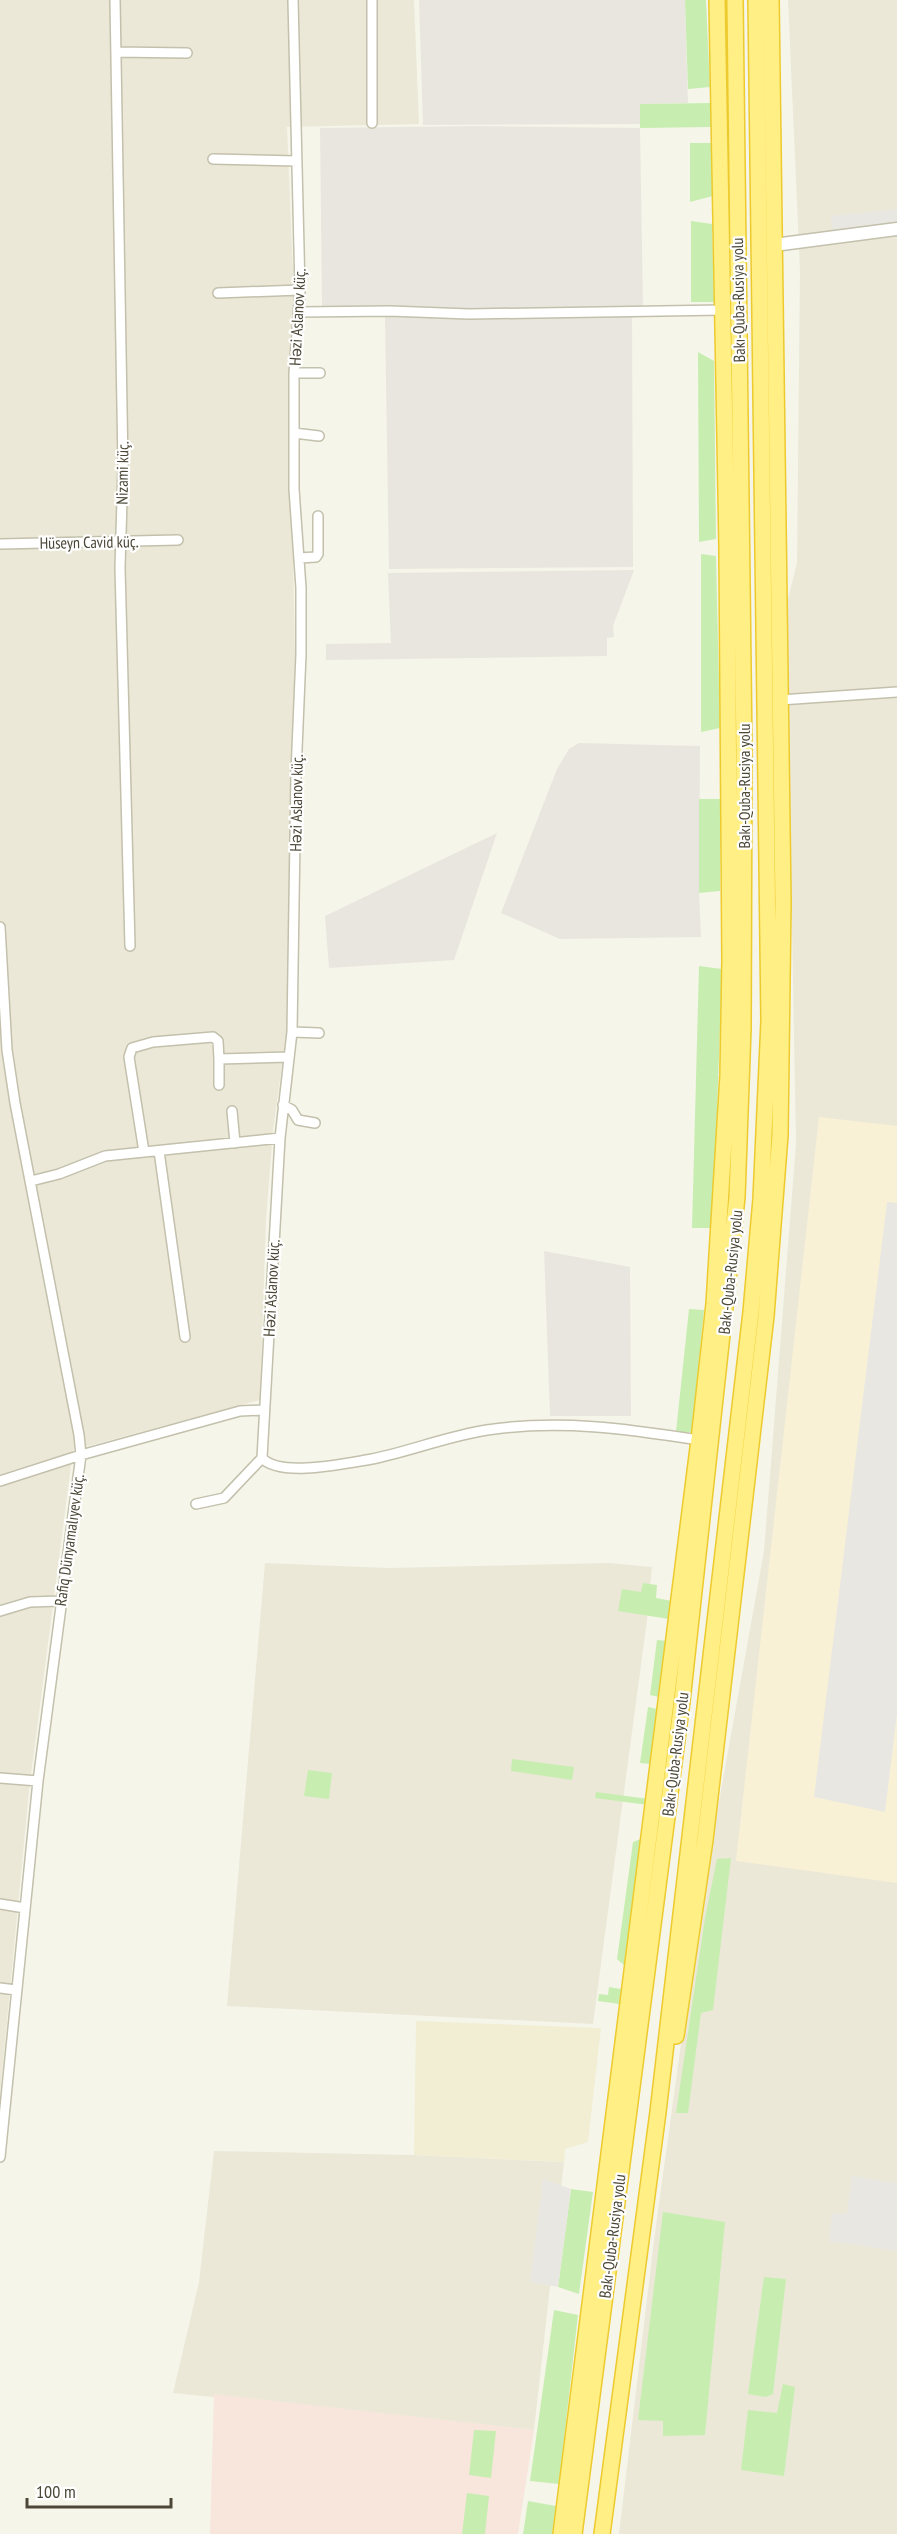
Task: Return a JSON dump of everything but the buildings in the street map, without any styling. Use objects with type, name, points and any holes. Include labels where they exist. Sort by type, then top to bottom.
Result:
[{"type":"highway","points":[[561,2534],[699,1440],[714,1304],[728,1063],[731,900],[717,0]]},
{"type":"highway","name":"Bakı-Quba-Rusiya yolu","points":[[574,2534],[682,1701],[737,1197],[743,1028],[744,751],[735,0]]},
{"type":"highway","name":"Bakı-Quba-Rusiya yolu","points":[[602,2534],[658,2112],[752,1312],[766,1116],[769,1021],[756,0]]},
{"type":"highway","points":[[658,2112],[678,2024],[705,1840],[766,1316],[779,1145],[783,903],[771,0]]},
{"type":"street","name":"Nizami küç.","points":[[116,0],[123,466],[120,540],[130,946]]},
{"type":"street","name":"Həzi Aslanov küç.","points":[[262,1458],[280,1138],[292,1032],[296,784],[301,654],[299,558],[294,489],[294,373],[300,290],[293,0]]},
{"type":"street","points":[[372,0],[372,123]]},
{"type":"street","points":[[116,52],[187,53]]},
{"type":"street","points":[[213,159],[297,161]]},
{"type":"street","points":[[774,245],[897,229]]},
{"type":"street","points":[[218,293],[300,290]]},
{"type":"street","points":[[300,312],[390,311],[469,314],[723,310]]},
{"type":"street","points":[[294,373],[320,373]]},
{"type":"street","points":[[294,433],[320,436]]},
{"type":"street","points":[[299,558],[316,557],[318,554],[318,516]]},
{"type":"street","name":"Hüseyn Cavid küç.","points":[[0,544],[178,540]]},
{"type":"street","points":[[780,700],[897,692]]},
{"type":"street","name":"Rafiq Dünyamalıyev küç.","points":[[0,927],[7,1050],[15,1104],[80,1435],[81,1455],[60,1601],[16,1990],[4,2075],[0,2157]]},
{"type":"street","points":[[292,1032],[320,1032]]},
{"type":"street","points":[[144,1152],[129,1057],[132,1048],[153,1042],[213,1037],[218,1041],[219,1085]]},
{"type":"street","points":[[219,1059],[288,1057]]},
{"type":"street","points":[[283,1106],[292,1110],[298,1120],[315,1123]]},
{"type":"street","points":[[232,1111],[235,1143]]},
{"type":"street","points":[[31,1181],[59,1174],[94,1159],[280,1138]]},
{"type":"street","points":[[159,1151],[185,1337]]},
{"type":"street","points":[[0,1481],[81,1455],[240,1411],[264,1410]]},
{"type":"street","points":[[196,1504],[224,1498],[262,1458],[274,1467],[343,1464],[404,1452],[485,1430],[556,1424],[616,1427],[699,1440]]},
{"type":"street","points":[[0,1611],[30,1602],[60,1601]]},
{"type":"street","points":[[0,1778],[38,1781]]},
{"type":"street","points":[[0,1904],[25,1908]]},
{"type":"street","points":[[0,1988],[16,1990]]},
{"type":"shaded area","points":[[0,0],[414,0],[419,124],[287,127],[295,320],[289,367],[295,655],[287,1027],[273,1131],[266,1219],[260,1400],[73,1450],[29,1791],[0,2094]]},
{"type":"shaded area","points":[[419,0],[685,0],[688,103],[640,104],[640,124],[423,125]]},
{"type":"shaded area","points":[[788,0],[897,0],[897,2534],[619,2534],[654,2240],[699,1913],[764,1551],[796,1144],[786,607],[797,563],[800,271]]},
{"type":"shaded area","points":[[476,126],[640,128],[643,309],[437,309],[322,306],[320,128]]},
{"type":"shaded area","points":[[897,209],[897,225],[833,232],[831,216]]},
{"type":"shaded area","points":[[632,315],[633,567],[389,569],[385,317]]},
{"type":"shaded area","points":[[634,570],[613,626],[614,637],[607,638],[607,656],[326,660],[326,644],[391,643],[388,573]]},
{"type":"shaded area","points":[[579,743],[700,746],[701,937],[560,939],[501,913],[557,769],[569,749]]},
{"type":"shaded area","points":[[497,833],[454,960],[329,968],[325,916]]},
{"type":"shaded area","points":[[819,1117],[897,1126],[897,1883],[736,1861]]},
{"type":"shaded area","points":[[887,1202],[897,1203],[897,1714],[885,1812],[814,1797]]},
{"type":"shaded area","points":[[544,1251],[630,1267],[631,1416],[550,1416]]},
{"type":"shaded area","points":[[265,1563],[388,1568],[609,1563],[652,1567],[647,1620],[593,2024],[227,2006]]},
{"type":"shaded area","points":[[416,2021],[601,2028],[588,2142],[565,2149],[564,2162],[414,2155]]},
{"type":"shaded area","points":[[214,2151],[414,2155],[564,2162],[534,2430],[173,2393],[199,2282]]},
{"type":"shaded area","points":[[852,2176],[897,2183],[897,2251],[829,2241],[832,2213],[847,2214]]},
{"type":"shaded area","points":[[543,2179],[571,2189],[558,2287],[530,2282]]},
{"type":"shaded area","points":[[214,2394],[534,2430],[518,2534],[210,2534]]},
{"type":"green space","points":[[685,0],[706,0],[710,87],[688,89]]},
{"type":"green space","points":[[711,103],[711,127],[640,128],[640,104]]},
{"type":"green space","points":[[690,143],[711,143],[713,196],[690,202]]},
{"type":"green space","points":[[691,221],[712,224],[714,302],[691,302]]},
{"type":"green space","points":[[698,352],[714,361],[716,539],[699,542]]},
{"type":"green space","points":[[701,554],[716,556],[720,728],[701,732]]},
{"type":"green space","points":[[699,799],[720,799],[720,891],[699,893]]},
{"type":"green space","points":[[699,966],[722,969],[713,1228],[692,1228]]},
{"type":"green space","points":[[689,1309],[704,1310],[692,1432],[676,1432]]},
{"type":"green space","points":[[643,1583],[657,1585],[656,1598],[672,1601],[669,1619],[618,1611],[622,1589],[641,1592]]},
{"type":"green space","points":[[657,1640],[667,1641],[659,1697],[650,1695]]},
{"type":"green space","points":[[648,1707],[657,1709],[650,1764],[640,1763]]},
{"type":"green space","points":[[512,1759],[574,1767],[572,1780],[511,1771]]},
{"type":"green space","points":[[308,1770],[332,1773],[329,1799],[304,1796]]},
{"type":"green space","points":[[596,1792],[649,1799],[648,1805],[595,1798]]},
{"type":"green space","points":[[643,1838],[626,1967],[617,1959],[633,1842]]},
{"type":"green space","points":[[731,1858],[713,2010],[701,2013],[688,2113],[676,2113],[705,1918],[717,1859]]},
{"type":"green space","points":[[609,1987],[621,1989],[619,2004],[598,2001],[599,1994],[608,1995]]},
{"type":"green space","points":[[571,2189],[593,2192],[579,2294],[558,2287]]},
{"type":"green space","points":[[663,2212],[725,2222],[705,2435],[663,2436],[663,2421],[638,2420]]},
{"type":"green space","points":[[764,2277],[786,2279],[773,2394],[766,2397],[748,2394]]},
{"type":"green space","points":[[554,2310],[578,2315],[559,2484],[530,2481]]},
{"type":"green space","points":[[783,2384],[795,2387],[784,2476],[741,2470],[748,2410],[777,2413]]},
{"type":"green space","points":[[474,2430],[496,2431],[491,2478],[469,2475]]},
{"type":"green space","points":[[467,2493],[489,2496],[485,2534],[462,2534]]},
{"type":"green space","points":[[528,2501],[556,2506],[552,2534],[523,2534]]}]
